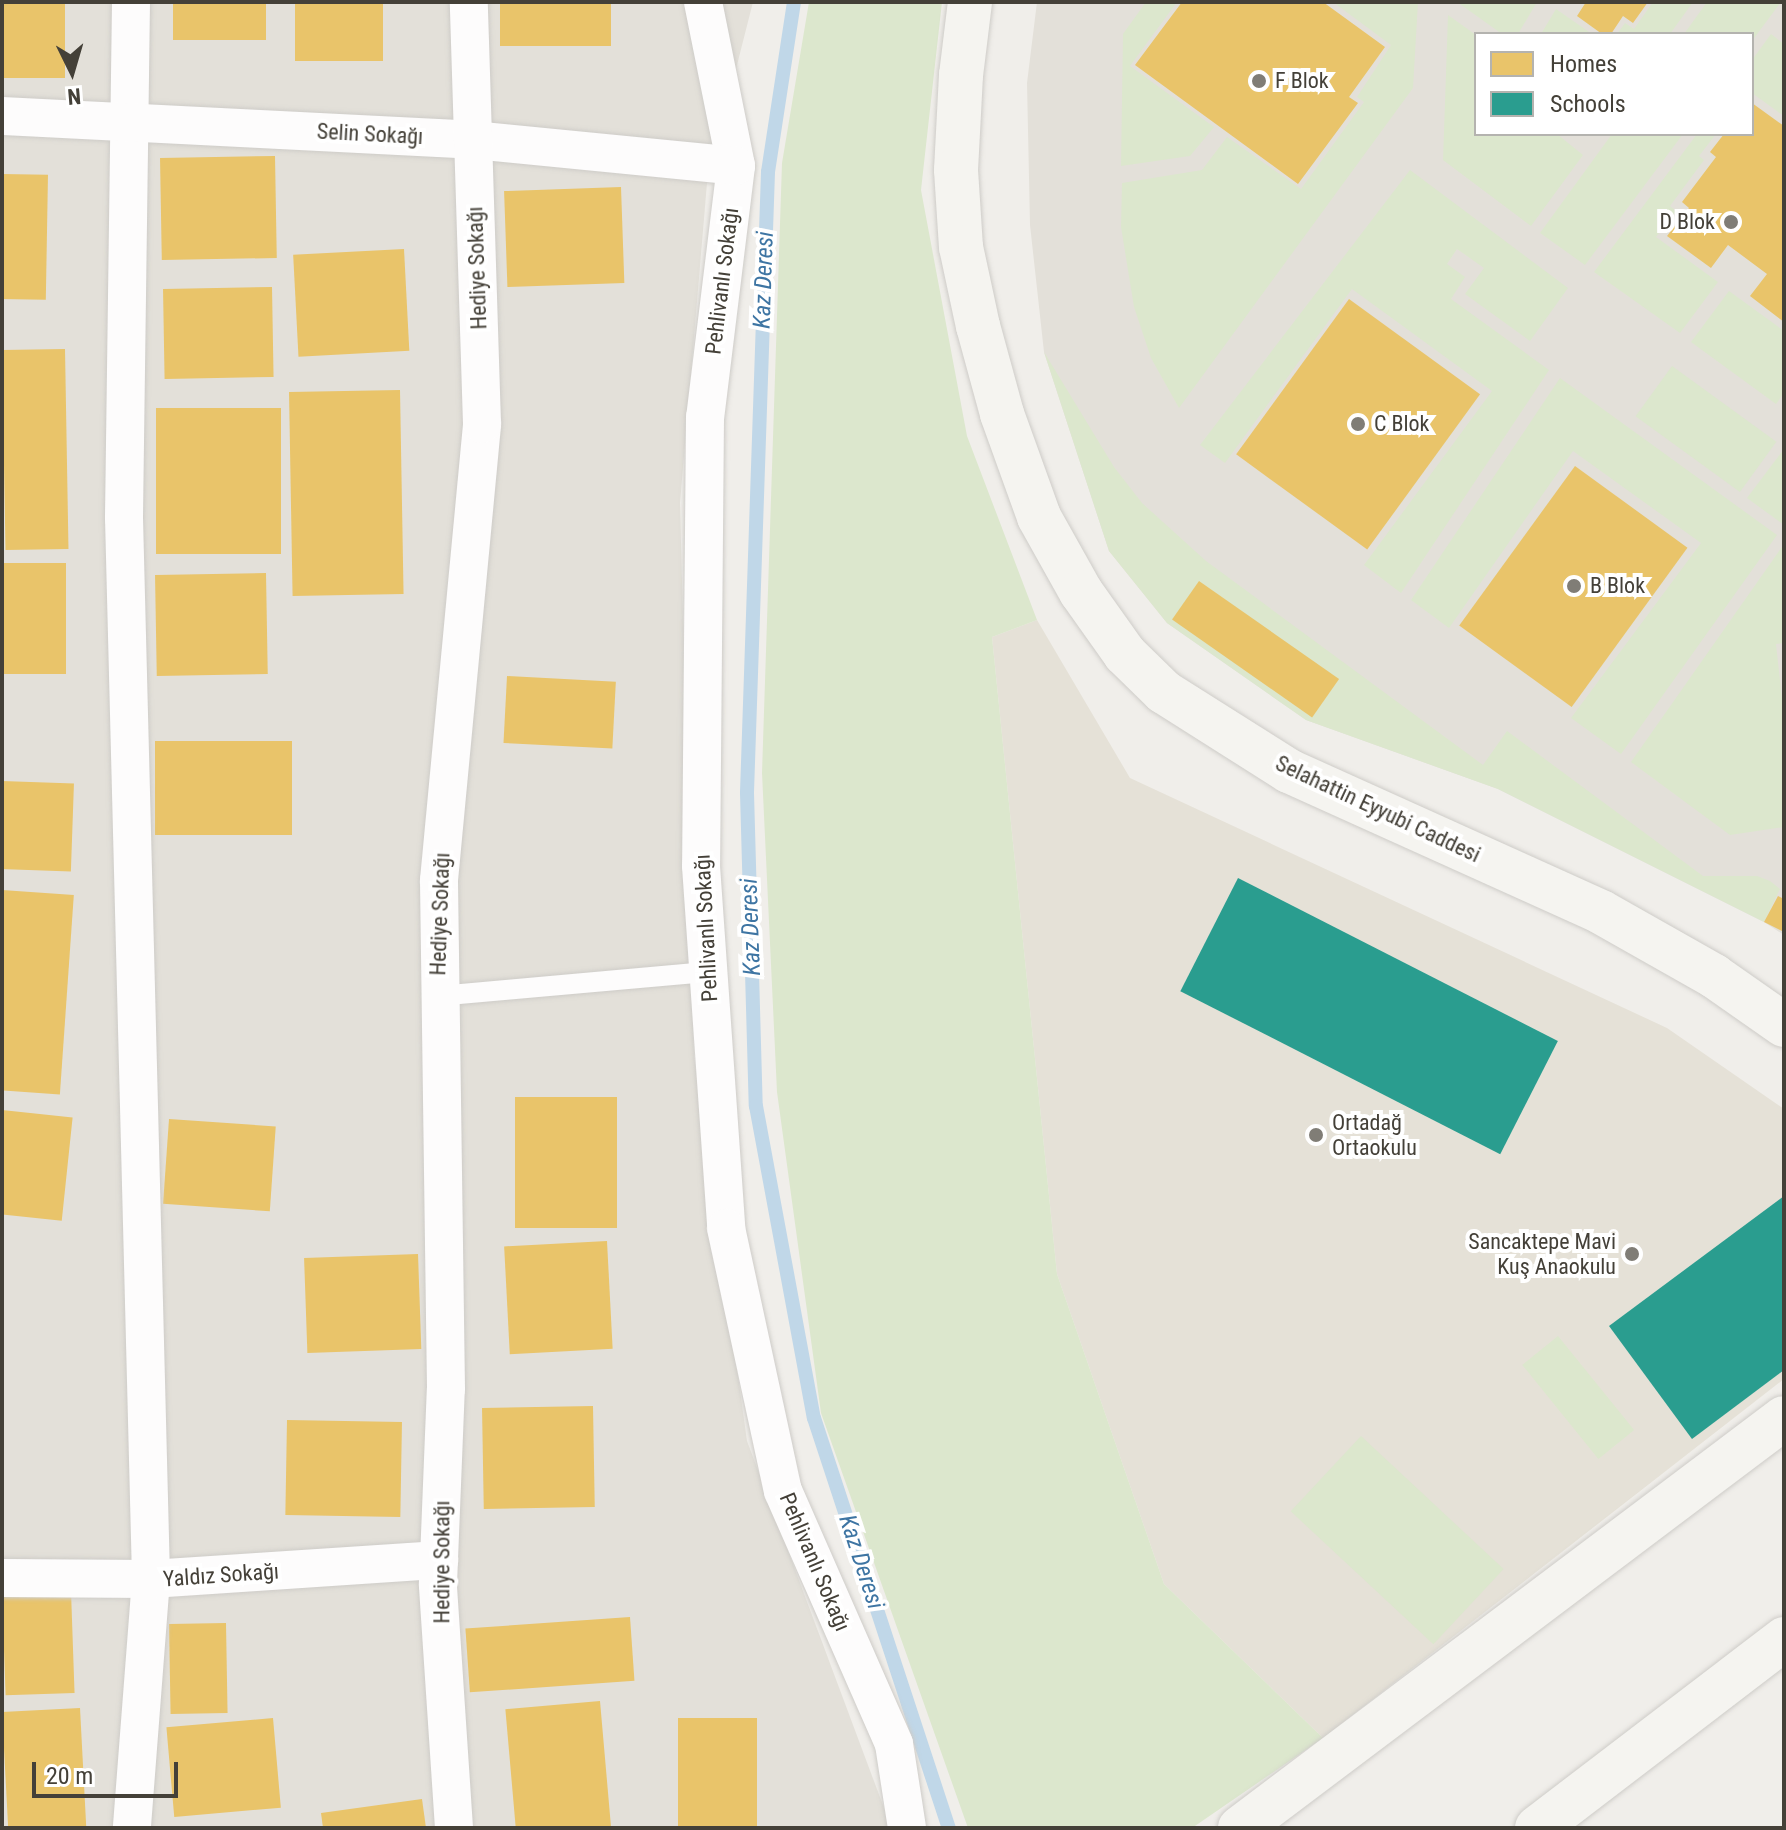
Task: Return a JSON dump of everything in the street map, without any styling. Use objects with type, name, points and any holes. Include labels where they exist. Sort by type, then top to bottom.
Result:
[{"type":"main road","name":"Selahattin Eyyubi Caddesi","points":[[970,2],[961,75],[956,170],[961,247],[978,326],[1002,414],[1039,517],[1081,592],[1125,654],[1164,692],[1289,771],[1601,912],[1714,976],[1784,1025]]},
{"type":"main road","points":[[1240,1828],[1784,1418]]},
{"type":"main road","points":[[1537,1828],[1784,1639]]},
{"type":"street","points":[[131,2],[124,518],[151,1579],[132,1828]]},
{"type":"street","name":"Hediye Sokağı","points":[[454,1828],[439,1560],[446,1389],[438,996],[439,880],[482,424],[469,2]]},
{"type":"street","name":"Pehlivanlı Sokağı","points":[[703,2],[736,166],[705,417],[701,866],[726,1228],[783,1491],[894,1744],[907,1828]]},
{"type":"street","name":"Selin Sokağı","points":[[2,116],[473,140],[736,166]]},
{"type":"street","name":"Yaldız Sokağı","points":[[2,1578],[151,1579],[439,1560]]},
{"type":"lane","points":[[438,996],[708,972]]},
{"type":"shaded area","points":[[2,2],[753,2],[707,183],[680,503],[694,1057],[747,1441],[887,1816],[888,1828],[2,1828]]},
{"type":"shaded area","points":[[1037,2],[1784,2],[1784,935],[1764,922],[1498,789],[1306,720],[1167,623],[1109,551],[1044,352],[1030,225],[1027,83]]},
{"type":"shaded area","name":"Ortadağ Ortaokulu","points":[[1037,620],[1130,778],[1667,1028],[1784,1109],[1784,1379],[1323,1738],[1164,1584],[1057,1274],[992,637]]},
{"type":"green space","points":[[809,2],[942,2],[921,190],[967,436],[1037,620],[992,637],[1057,1274],[1164,1584],[1323,1738],[1192,1828],[968,1828],[821,1413],[777,1092],[762,773],[782,163]]},
{"type":"green space","points":[[1146,2],[1177,2],[1130,66],[1214,127],[1190,156],[1121,166],[1123,34]]},
{"type":"green space","points":[[1333,2],[1418,2],[1413,88],[1179,408],[1151,358],[1134,307],[1121,227],[1122,183],[1202,170],[1227,137],[1301,189],[1364,102],[1357,97],[1391,45]]},
{"type":"green space","points":[[1457,2],[1537,2],[1519,32],[1499,32]]},
{"type":"green space","points":[[1653,2],[1693,2],[1671,32],[1618,32],[1625,23],[1634,29]]},
{"type":"green space","points":[[1707,2],[1781,2],[1754,38],[1754,32],[1685,32]]},
{"type":"green space","points":[[1556,9],[1589,32],[1542,32]]},
{"type":"green space","points":[[1448,15],[1474,34],[1474,136],[1559,136],[1583,155],[1531,226],[1443,160]]},
{"type":"green space","points":[[1771,34],[1784,44],[1784,116],[1754,94],[1754,57]]},
{"type":"green space","points":[[1611,136],[1682,136],[1585,265],[1540,233]]},
{"type":"green space","points":[[1696,136],[1714,136],[1699,156],[1704,160],[1670,206],[1676,211],[1656,237],[1718,282],[1680,333],[1594,272]]},
{"type":"green space","points":[[1410,170],[1568,288],[1530,341],[1465,294],[1484,268],[1457,249],[1447,264],[1465,277],[1451,299],[1549,370],[1401,593],[1364,565],[1492,391],[1352,289],[1225,463],[1200,445]]},
{"type":"green space","points":[[1729,291],[1784,331],[1784,393],[1776,404],[1691,342]]},
{"type":"green space","points":[[1044,352],[1114,467],[1142,503],[1206,561],[1483,765],[1507,731],[1703,876],[1757,876],[1770,881],[1780,889],[1764,922],[1498,789],[1306,720],[1167,623],[1109,551]]},
{"type":"green space","points":[[1672,366],[1776,442],[1740,492],[1636,416]]},
{"type":"green space","points":[[1560,378],[1777,535],[1621,754],[1571,718],[1701,543],[1573,451],[1449,628],[1411,600]]},
{"type":"green space","points":[[1784,449],[1784,525],[1747,498]]},
{"type":"green space","points":[[1784,544],[1784,643],[1776,644],[1784,717],[1784,827],[1730,835],[1631,762]]},
{"type":"green space","points":[[1558,1336],[1634,1430],[1598,1459],[1522,1365]]},
{"type":"green space","points":[[1361,1436],[1504,1569],[1433,1644],[1291,1511]]},
{"type":"building: Homes","points":[[2,2],[65,2],[65,78],[2,78]]},
{"type":"building: Homes","points":[[173,2],[266,2],[266,40],[173,40]]},
{"type":"building: Homes","points":[[295,2],[383,2],[383,61],[295,61]]},
{"type":"building: Homes","points":[[500,2],[611,2],[611,46],[500,46]]},
{"type":"building: Homes","name":"F Blok","points":[[1182,2],[1323,2],[1385,47],[1349,97],[1358,103],[1298,184],[1135,65]]},
{"type":"building: Homes","points":[[1586,2],[1648,2],[1633,23],[1623,16],[1612,32],[1599,32],[1577,16]]},
{"type":"building: Homes","name":"D Blok","points":[[1754,104],[1784,126],[1784,322],[1750,296],[1767,274],[1728,245],[1711,268],[1667,236],[1689,208],[1682,202],[1716,157],[1710,152],[1722,136],[1754,136]]},
{"type":"building: Homes","points":[[275,156],[277,258],[162,260],[160,158]]},
{"type":"building: Homes","points":[[2,174],[48,175],[46,300],[2,299]]},
{"type":"building: Homes","points":[[621,187],[624,283],[507,287],[504,191]]},
{"type":"building: Homes","points":[[404,249],[409,351],[298,357],[293,255]]},
{"type":"building: Homes","points":[[272,287],[274,377],[165,379],[163,289]]},
{"type":"building: Homes","name":"C Blok","points":[[1349,299],[1480,394],[1367,550],[1236,454]]},
{"type":"building: Homes","points":[[65,349],[68,549],[6,550],[2,350]]},
{"type":"building: Homes","points":[[400,390],[404,594],[293,596],[289,392]]},
{"type":"building: Homes","points":[[156,408],[281,408],[281,554],[156,554]]},
{"type":"building: Homes","name":"B Blok","points":[[1575,466],[1687,548],[1572,707],[1459,625]]},
{"type":"building: Homes","points":[[2,563],[66,563],[66,674],[2,674]]},
{"type":"building: Homes","points":[[266,573],[268,674],[157,676],[155,575]]},
{"type":"building: Homes","points":[[1199,581],[1339,679],[1312,718],[1172,620]]},
{"type":"building: Homes","points":[[507,676],[616,682],[612,749],[503,743]]},
{"type":"building: Homes","points":[[155,741],[292,741],[292,835],[155,835]]},
{"type":"building: Homes","points":[[2,781],[74,784],[71,871],[2,869]]},
{"type":"building: Homes","points":[[2,890],[74,895],[60,1095],[2,1090]]},
{"type":"building: Homes","points":[[1778,896],[1784,899],[1784,932],[1764,922]]},
{"type":"building: Homes","points":[[515,1097],[617,1097],[617,1228],[515,1228]]},
{"type":"building: Homes","points":[[2,1110],[73,1117],[62,1221],[2,1215]]},
{"type":"building: Homes","points":[[169,1119],[276,1126],[270,1211],[163,1204]]},
{"type":"building: Homes","points":[[607,1241],[613,1349],[510,1354],[504,1246]]},
{"type":"building: Homes","points":[[418,1254],[421,1349],[307,1353],[304,1258]]},
{"type":"building: Homes","points":[[593,1406],[595,1507],[484,1509],[482,1408]]},
{"type":"building: Homes","points":[[287,1420],[402,1422],[400,1517],[285,1515]]},
{"type":"building: Homes","points":[[71,1591],[75,1693],[6,1695],[2,1593]]},
{"type":"building: Homes","points":[[630,1617],[634,1681],[470,1692],[465,1629]]},
{"type":"building: Homes","points":[[226,1623],[228,1713],[171,1714],[169,1624]]},
{"type":"building: Homes","points":[[600,1701],[611,1828],[516,1828],[505,1709]]},
{"type":"building: Homes","points":[[80,1708],[86,1828],[8,1828],[2,1712]]},
{"type":"building: Homes","points":[[273,1718],[281,1808],[174,1817],[166,1727]]},
{"type":"building: Homes","points":[[678,1718],[757,1718],[757,1828],[678,1828]]},
{"type":"building: Homes","points":[[422,1799],[426,1828],[323,1828],[321,1813]]},
{"type":"building: Schools","points":[[1238,878],[1558,1041],[1500,1154],[1180,991]]},
{"type":"building: Schools","points":[[1784,1196],[1784,1370],[1692,1439],[1609,1326]]},
{"type":"waterway","name":"Kaz Deresi","points":[[794,2],[768,172],[747,793],[756,1106],[814,1418],[949,1828]]},
{"type":"place","name":"F Blok","points":[[1259,81]]},
{"type":"place","name":"D Blok","points":[[1731,222]]},
{"type":"place","name":"C Blok","points":[[1358,424]]},
{"type":"place","name":"B Blok","points":[[1574,586]]},
{"type":"place","name":"Ortadağ Ortaokulu","points":[[1316,1135]]},
{"type":"place","name":"Sancaktepe Mavi Kuş Anaokulu","points":[[1632,1254]]}]
